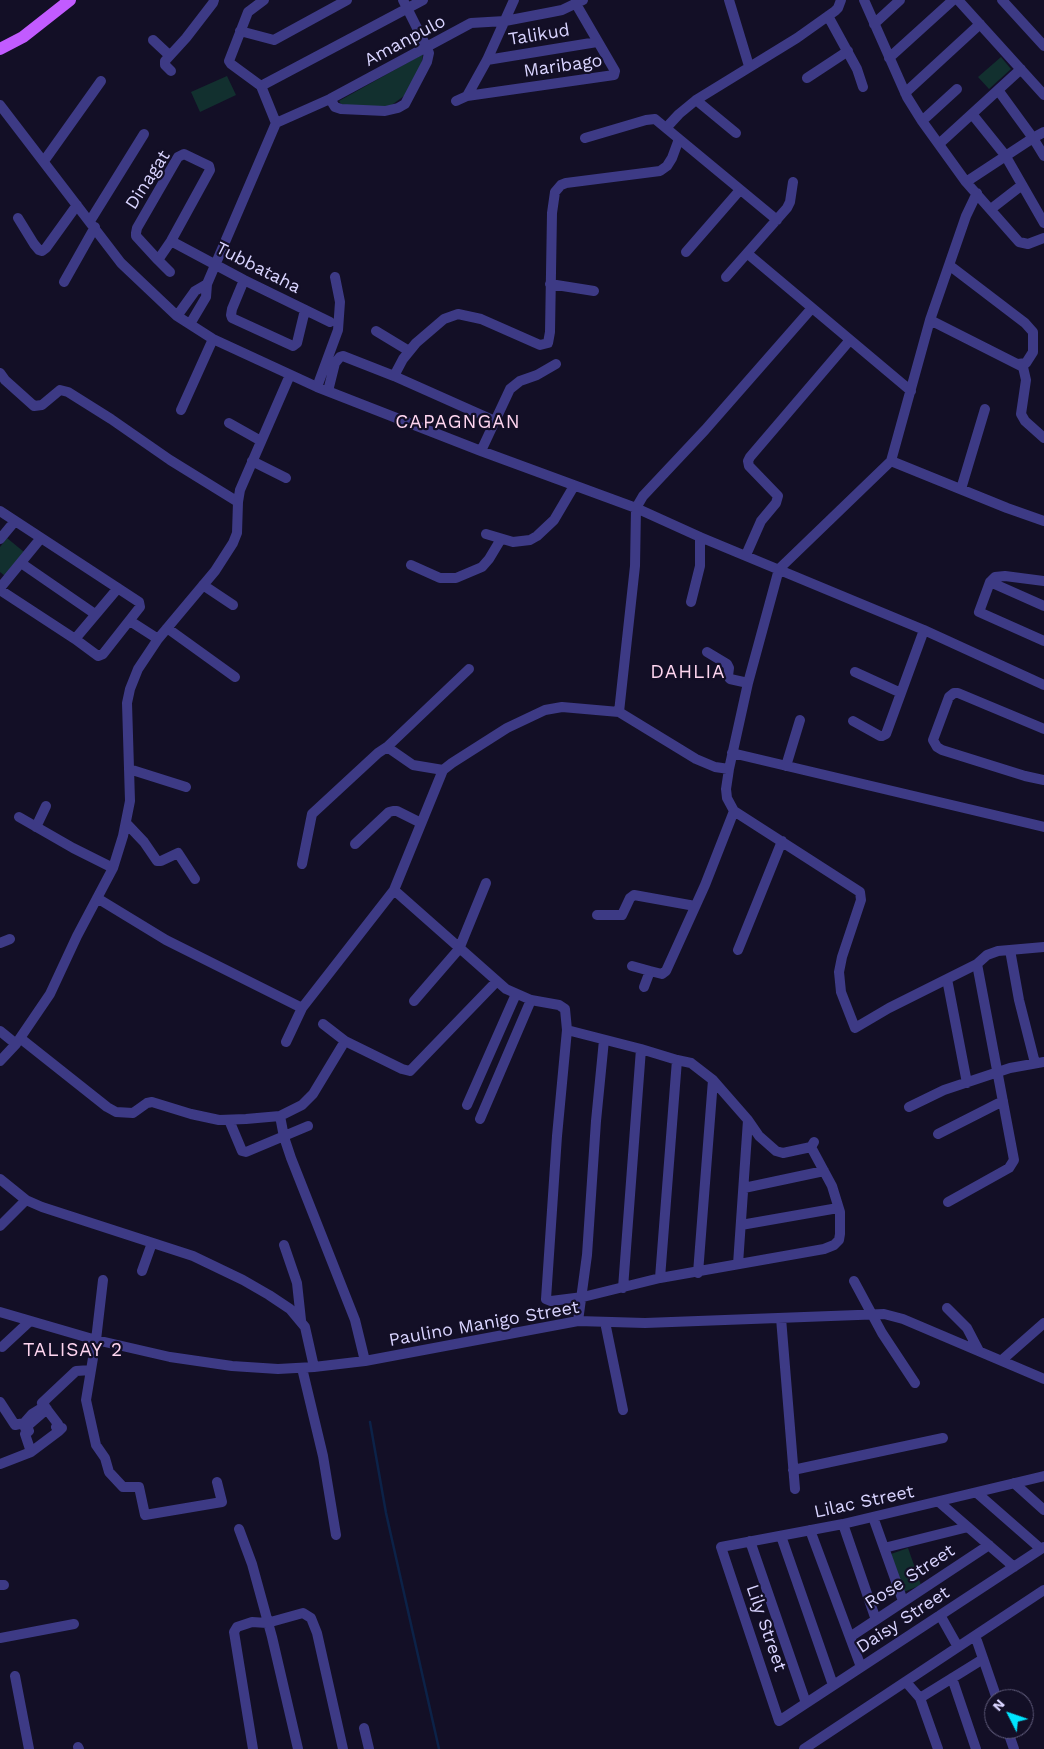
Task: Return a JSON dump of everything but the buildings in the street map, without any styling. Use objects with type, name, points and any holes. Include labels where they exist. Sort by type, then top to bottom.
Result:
[{"type":"main road","points":[[0,50],[70,0]]},
{"type":"street","points":[[171,71],[165,64],[169,55],[186,38],[214,0]]},
{"type":"street","points":[[190,324],[206,297],[207,284],[276,123],[260,86],[231,64],[229,59],[250,10],[264,0]]},
{"type":"street","points":[[240,31],[274,40],[348,0]]},
{"type":"street","points":[[260,86],[405,4],[423,0]]},
{"type":"street","points":[[467,96],[487,60],[514,0]]},
{"type":"street","points":[[729,0],[749,66]]},
{"type":"street","points":[[666,128],[696,100],[749,66],[787,45],[828,16],[838,8],[841,0]]},
{"type":"street","points":[[864,0],[905,93],[922,121],[966,182],[1019,242],[1028,244],[1044,238]]},
{"type":"street","points":[[874,24],[900,0]]},
{"type":"street","points":[[889,58],[953,0]]},
{"type":"street","points":[[958,0],[1044,94]]},
{"type":"street","points":[[1002,0],[1044,46]]},
{"type":"street","name":"Amanpulo","points":[[276,123],[330,99],[474,22],[505,21],[562,10],[580,2]]},
{"type":"street","name":"Maribago","points":[[456,101],[467,96],[613,76],[615,71],[597,42],[580,2]]},
{"type":"street","points":[[330,99],[338,109],[385,111],[398,108],[408,99],[427,62],[428,53],[405,4]]},
{"type":"street","points":[[828,16],[857,69],[862,87]]},
{"type":"street","points":[[905,93],[980,24]]},
{"type":"street","points":[[154,40],[169,55]]},
{"type":"street","name":"Talikud","points":[[487,60],[597,42]]},
{"type":"street","points":[[807,78],[848,51]]},
{"type":"street","points":[[939,144],[1021,69]]},
{"type":"street","points":[[44,161],[101,81]]},
{"type":"street","points":[[922,121],[957,89]]},
{"type":"street","points":[[998,90],[1034,138],[1044,156]]},
{"type":"street","points":[[696,100],[736,133]]},
{"type":"street","points":[[0,105],[121,263],[177,316],[213,339],[290,376],[481,451],[636,508],[700,537],[924,630],[1044,684]]},
{"type":"street","points":[[972,114],[1005,156],[1044,223]]},
{"type":"street","points":[[584,138],[650,119],[658,121],[777,220]]},
{"type":"street","points":[[966,182],[1044,132]]},
{"type":"street","points":[[64,282],[92,224],[144,134]]},
{"type":"street","points":[[394,376],[409,351],[426,333],[444,319],[458,314],[481,319],[535,343],[544,345],[548,342],[550,332],[554,196],[558,188],[566,183],[660,171],[667,166],[672,158],[679,139]]},
{"type":"street","name":"Dinagat","points":[[158,260],[171,241],[210,170],[209,166],[184,154],[178,157],[137,228],[136,236],[158,260],[170,272]]},
{"type":"street","points":[[726,276],[748,254],[790,202],[793,182]]},
{"type":"street","points":[[991,209],[1022,185]]},
{"type":"street","points":[[686,252],[740,190]]},
{"type":"street","points":[[977,193],[966,216],[930,320],[891,461],[779,569],[748,683],[726,789],[727,798],[734,811],[854,887],[861,895],[839,972],[841,992],[855,1028],[889,1008],[977,964],[992,953],[1010,950],[1044,949]]},
{"type":"street","points":[[18,218],[34,244],[42,251],[77,205]]},
{"type":"street","name":"Tubbataha","points":[[171,241],[244,280],[330,322]]},
{"type":"street","points":[[748,254],[911,391]]},
{"type":"street","points":[[949,265],[1025,323],[1033,332],[1034,352],[1026,363],[1018,364]]},
{"type":"street","points":[[318,387],[338,330],[340,302],[335,277]]},
{"type":"street","points":[[244,280],[232,308],[232,318],[293,346],[297,343],[305,310]]},
{"type":"street","points":[[177,316],[195,291],[207,284]]},
{"type":"street","points":[[550,284],[594,291]]},
{"type":"street","points":[[618,712],[635,566],[636,508],[643,496],[705,430],[812,308]]},
{"type":"street","points":[[930,320],[1025,369],[1026,380],[1020,414],[1044,438]]},
{"type":"street","points":[[376,331],[409,351]]},
{"type":"street","points":[[181,410],[213,339]]},
{"type":"street","points":[[746,556],[761,521],[776,503],[778,496],[749,466],[748,461],[850,340]]},
{"type":"street","points":[[328,391],[335,363],[340,357],[347,357],[495,421]]},
{"type":"street","points":[[481,451],[514,384],[537,375],[556,364]]},
{"type":"street","points":[[0,373],[34,406],[42,405],[60,390],[68,392],[112,419],[170,460],[238,502]]},
{"type":"street","points":[[0,1061],[18,1041],[50,994],[77,936],[113,868],[126,823],[130,801],[127,704],[130,689],[138,669],[158,639],[225,556],[237,533],[240,490],[290,376]]},
{"type":"street","points":[[961,489],[985,409]]},
{"type":"street","points":[[229,423],[261,441]]},
{"type":"street","points":[[252,461],[286,478]]},
{"type":"street","points":[[891,461],[1044,521]]},
{"type":"street","points":[[486,534],[513,542],[538,536],[554,520],[574,486]]},
{"type":"street","points":[[0,511],[140,603],[140,607],[130,621],[100,656],[0,589],[41,538]]},
{"type":"street","points":[[0,539],[15,521]]},
{"type":"street","points":[[691,602],[700,566],[700,537]]},
{"type":"street","points":[[411,565],[440,578],[456,578],[482,567],[496,550],[502,538]]},
{"type":"street","points":[[21,563],[95,614]]},
{"type":"street","points":[[1044,581],[995,577],[990,582],[979,612],[1044,641]]},
{"type":"street","points":[[990,582],[1044,606]]},
{"type":"street","points":[[203,585],[233,606]]},
{"type":"street","points":[[75,639],[118,588]]},
{"type":"street","points":[[130,621],[158,639]]},
{"type":"street","points":[[167,628],[235,677]]},
{"type":"street","points":[[853,721],[880,736],[885,735],[924,630]]},
{"type":"street","points":[[707,652],[727,664],[730,679],[748,683]]},
{"type":"street","points":[[302,864],[311,816],[314,811],[387,747],[469,668]]},
{"type":"street","points":[[855,672],[901,693]]},
{"type":"street","points":[[1044,730],[958,693],[954,693],[949,697],[933,740],[942,750],[1025,776],[1044,780]]},
{"type":"street","points":[[286,1042],[302,1008],[394,890],[444,770],[452,762],[507,728],[545,710],[562,707],[618,712],[696,759],[715,767],[729,769]]},
{"type":"street","points":[[786,766],[800,720]]},
{"type":"street","points":[[387,747],[413,765],[444,770]]},
{"type":"street","points":[[732,753],[1044,827]]},
{"type":"street","points":[[129,769],[186,788]]},
{"type":"street","points":[[36,827],[46,806]]},
{"type":"street","points":[[355,844],[393,810],[422,823]]},
{"type":"street","points":[[632,966],[662,974],[666,971],[705,885],[734,811]]},
{"type":"street","points":[[20,817],[113,868]]},
{"type":"street","points":[[126,823],[144,842],[157,861],[178,853],[195,879]]},
{"type":"street","points":[[738,950],[782,841]]},
{"type":"street","points":[[414,1001],[459,949],[486,883]]},
{"type":"street","points":[[394,890],[496,981],[516,994],[531,1000],[562,1006],[566,1012],[567,1030],[546,1299],[551,1301],[582,1297],[660,1278],[698,1273],[824,1249],[834,1245],[839,1240],[838,1208],[832,1186],[812,1144],[783,1153],[776,1151],[759,1136],[748,1120],[713,1080],[691,1062],[676,1060],[567,1030]]},
{"type":"street","points":[[597,915],[622,915],[630,898],[634,895],[695,906]]},
{"type":"street","points":[[98,898],[166,940],[302,1008]]},
{"type":"street","points":[[0,943],[10,939]]},
{"type":"street","points":[[909,1107],[944,1090],[1018,1066],[1039,1062],[1019,1000],[1010,950]]},
{"type":"street","points":[[948,1202],[1010,1168],[1014,1156],[977,964]]},
{"type":"street","points":[[644,987],[650,971]]},
{"type":"street","points":[[947,979],[967,1083]]},
{"type":"street","points":[[323,1024],[345,1041],[402,1069],[410,1071],[496,981]]},
{"type":"street","points":[[467,1105],[516,994]]},
{"type":"street","points":[[480,1120],[531,1000]]},
{"type":"street","points":[[0,1031],[18,1041],[116,1112],[133,1113],[147,1103],[152,1102],[219,1120],[280,1116],[302,1106],[313,1094],[345,1041]]},
{"type":"street","points":[[578,1322],[587,1255],[596,1121],[604,1040]]},
{"type":"street","points":[[623,1288],[640,1049]]},
{"type":"street","points":[[660,1278],[676,1060]]},
{"type":"street","points":[[698,1273],[713,1080]]},
{"type":"street","points":[[938,1134],[1003,1101]]},
{"type":"street","points":[[280,1116],[284,1137],[294,1166],[356,1320],[365,1361]]},
{"type":"street","points":[[229,1120],[242,1151],[246,1152],[308,1126]]},
{"type":"street","points":[[738,1264],[748,1120]]},
{"type":"street","points":[[744,1188],[824,1171]]},
{"type":"street","points":[[0,1179],[26,1200],[42,1207],[193,1256],[243,1280],[290,1310],[301,1321],[308,1336],[314,1368]]},
{"type":"street","points":[[0,1226],[26,1200]]},
{"type":"street","points":[[742,1225],[838,1208]]},
{"type":"street","points":[[142,1271],[152,1243]]},
{"type":"street","points":[[284,1245],[297,1283],[301,1321]]},
{"type":"street","points":[[103,1280],[86,1400],[96,1445],[105,1458],[109,1472],[123,1487],[139,1487],[145,1515],[222,1502],[217,1482]]},
{"type":"street","points":[[854,1281],[882,1334],[915,1383]]},
{"type":"street","points":[[947,1308],[967,1328],[980,1351]]},
{"type":"street","name":"Paulino Manigo Street","points":[[0,1312],[96,1340],[170,1357],[256,1368],[314,1368],[365,1361],[578,1322],[645,1323],[884,1314],[903,1319],[1044,1378]]},
{"type":"street","points":[[781,1318],[795,1489]]},
{"type":"street","points":[[2,1348],[30,1321]]},
{"type":"street","points":[[605,1322],[623,1410]]},
{"type":"street","points":[[1002,1360],[1044,1323]]},
{"type":"street","points":[[302,1368],[323,1456],[336,1534]]},
{"type":"street","points":[[0,1464],[31,1452],[61,1430],[56,1427],[58,1424],[42,1403],[76,1372],[91,1370]]},
{"type":"street","points":[[0,1402],[15,1425],[26,1425]]},
{"type":"street","points":[[26,1425],[32,1414],[46,1408]]},
{"type":"street","points":[[26,1425],[29,1431],[25,1434],[31,1452]]},
{"type":"street","points":[[793,1470],[942,1438]]},
{"type":"street","name":"Lilac Street","points":[[721,1546],[843,1524],[1044,1476]]},
{"type":"street","points":[[1014,1483],[1044,1510]]},
{"type":"street","points":[[977,1493],[1043,1548]]},
{"type":"street","points":[[939,1502],[1014,1567]]},
{"type":"street","points":[[873,1517],[904,1601]]},
{"type":"street","points":[[843,1524],[876,1620]]},
{"type":"street","points":[[884,1548],[968,1527]]},
{"type":"street","points":[[240,1529],[252,1564],[272,1638],[298,1749]]},
{"type":"street","points":[[810,1530],[861,1667]]},
{"type":"street","points":[[781,1536],[833,1685]]},
{"type":"street","name":"Lily Street","points":[[750,1541],[806,1703]]},
{"type":"street","name":"Rose Street","points":[[850,1637],[989,1545]]},
{"type":"street","name":"Lily Street","points":[[721,1546],[779,1721]]},
{"type":"street","name":"Daisy Street","points":[[779,1721],[1043,1548]]},
{"type":"street","points":[[804,1749],[1044,1590]]},
{"type":"street","points":[[253,1749],[233,1634],[235,1629],[244,1625],[256,1622],[267,1623],[303,1613],[312,1619],[317,1633],[344,1749]]},
{"type":"street","points":[[940,1616],[958,1647]]},
{"type":"street","points":[[0,1638],[74,1624]]},
{"type":"street","points":[[978,1641],[994,1689]]},
{"type":"street","points":[[920,1698],[983,1659]]},
{"type":"street","points":[[15,1676],[29,1749]]},
{"type":"street","points":[[952,1678],[976,1749]]},
{"type":"street","points":[[906,1682],[920,1698],[938,1749]]},
{"type":"street","points":[[364,1728],[369,1749]]},
{"type":"green space","points":[[423,54],[420,72],[408,93],[389,107],[344,108],[339,101]]},
{"type":"green space","points":[[1001,57],[1011,69],[989,89],[978,77]]},
{"type":"green space","points":[[227,76],[236,95],[200,112],[191,92]]},
{"type":"green space","points":[[7,538],[24,552],[5,576],[0,572],[0,547]]},
{"type":"green space","points":[[908,1548],[921,1585],[904,1592],[891,1554]]},
{"type":"waterway","points":[[370,1422],[386,1513],[439,1749]]},
{"type":"district","name":"CAPAGNGAN","points":[[458,422]]},
{"type":"district","name":"DAHLIA","points":[[688,672]]},
{"type":"district","name":"TALISAY 2","points":[[73,1350]]}]
